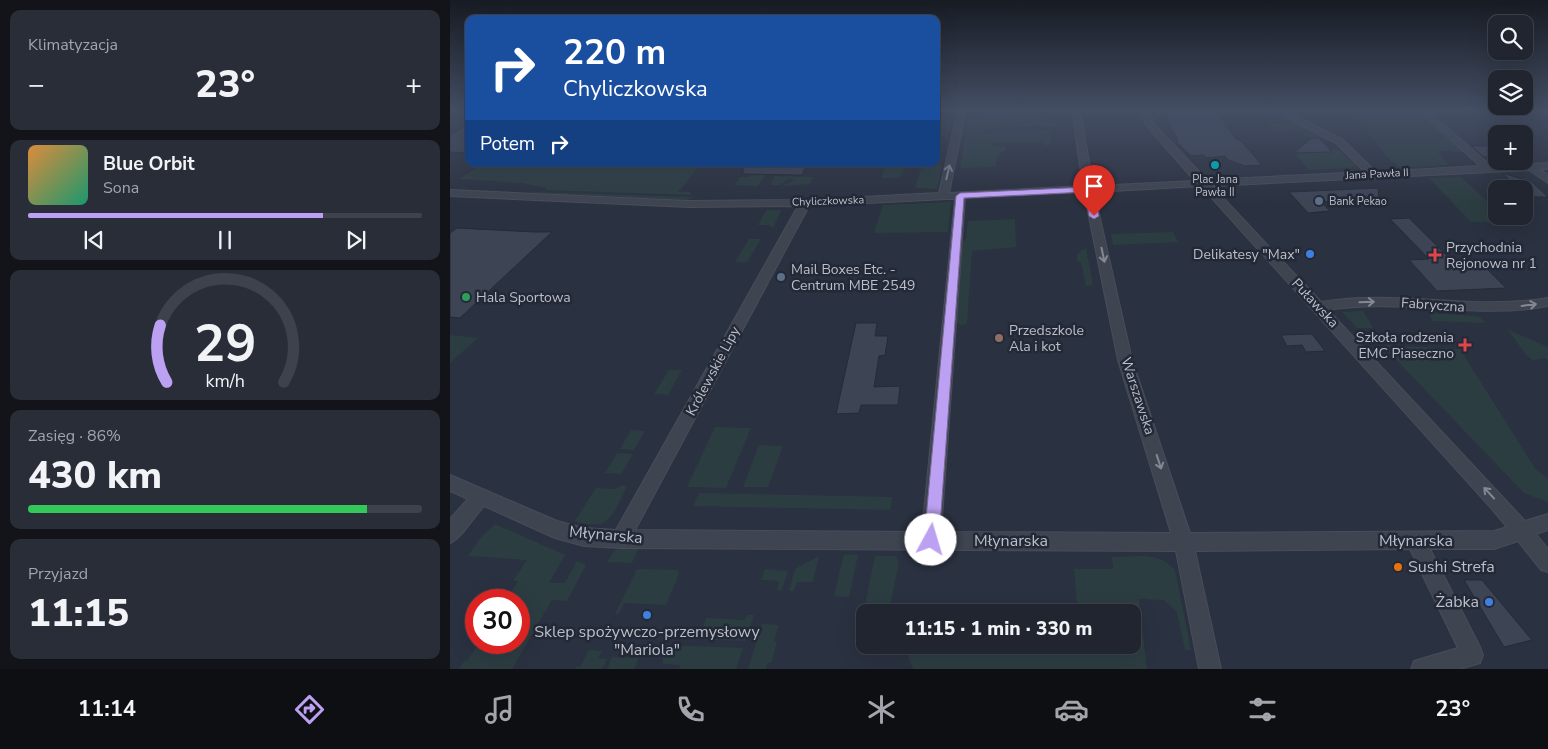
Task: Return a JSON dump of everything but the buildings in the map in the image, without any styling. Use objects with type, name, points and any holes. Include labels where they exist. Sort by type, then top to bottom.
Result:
[{"type":"street","points":[[943,197],[955,141]]},
{"type":"street","name":"Warszawska","points":[[1081,141],[1088,190],[1126,360],[1183,541],[1210,669]]},
{"type":"street","name":"Puławska","points":[[1166,141],[1498,503],[1548,563]]},
{"type":"street","points":[[1339,141],[1373,174]]},
{"type":"street","points":[[1458,141],[1488,168]]},
{"type":"street","name":"Jana Pawła II","points":[[1533,166],[1548,166]]},
{"type":"street","name":"Jana Pawła II","points":[[1205,184],[1488,168]]},
{"type":"street","points":[[1533,168],[1548,180]]},
{"type":"street","name":"Chyliczkowska","points":[[450,193],[681,204],[805,203],[1205,184]]},
{"type":"street","points":[[931,540],[960,196]]},
{"type":"street","name":"Królewskie Lipy","points":[[621,539],[805,203]]},
{"type":"street","name":"Fabryczna","points":[[1318,307],[1380,302],[1480,308],[1548,302]]},
{"type":"street","name":"Młynarska","points":[[450,483],[554,529],[584,537],[621,539],[1494,540],[1502,539],[1520,530],[1548,522]]},
{"type":"street","points":[[450,534],[467,512],[482,497]]},
{"type":"street","points":[[1416,541],[1472,654],[1422,669]]},
{"type":"shaded area","points":[[964,141],[1051,141],[1051,144],[1044,146],[1043,142],[993,143],[993,147],[1006,146],[1007,150],[999,153],[995,167],[960,168]]},
{"type":"shaded area","points":[[1375,141],[1455,141],[1467,152],[1437,151],[1449,165],[1400,168],[1388,158]]},
{"type":"shaded area","points":[[1339,150],[1358,167],[1309,170],[1295,154]]},
{"type":"shaded area","points":[[942,165],[937,189],[915,188],[921,167],[940,167]]},
{"type":"shaded area","points":[[477,167],[699,167],[678,192],[690,192],[692,195],[545,190],[547,188],[521,183],[459,179]]},
{"type":"shaded area","points":[[885,167],[905,167],[901,176],[881,178]]},
{"type":"shaded area","points":[[750,175],[765,175],[758,186],[735,185],[740,177],[749,177]]},
{"type":"shaded area","points":[[775,176],[813,177],[809,184],[783,186],[794,180],[790,178],[780,185],[770,185]]},
{"type":"shaded area","points":[[1461,177],[1488,202],[1488,222],[1471,222],[1429,178]]},
{"type":"shaded area","points":[[533,193],[696,197],[687,200]]},
{"type":"shaded area","points":[[951,202],[948,232],[874,233],[883,205]]},
{"type":"shaded area","points":[[766,210],[781,211],[773,228],[769,225],[758,225]]},
{"type":"shaded area","points":[[1015,219],[1016,247],[972,251],[967,324],[960,325],[955,322],[962,243],[966,239],[968,221]]},
{"type":"shaded area","points":[[1173,232],[1178,242],[1113,245],[1111,234]]},
{"type":"shaded area","points":[[749,239],[761,239],[747,262],[735,262]]},
{"type":"shaded area","points":[[1086,248],[1093,285],[1086,286],[1081,262],[1077,261],[1077,256]]},
{"type":"shaded area","points":[[1363,311],[1373,328],[1357,328],[1342,312]]},
{"type":"shaded area","points":[[1428,313],[1476,316],[1480,317],[1485,323],[1433,321]]},
{"type":"shaded area","points":[[1508,330],[1548,347],[1548,360],[1545,358],[1533,360],[1527,356]]},
{"type":"shaded area","points":[[450,335],[478,338],[450,363]]},
{"type":"shaded area","points":[[1382,345],[1460,349],[1536,470],[1548,478],[1548,502],[1524,493]]},
{"type":"shaded area","points":[[669,370],[682,370],[668,395],[654,394]]},
{"type":"shaded area","points":[[715,427],[751,428],[726,488],[687,487]]},
{"type":"shaded area","points":[[631,430],[645,431],[634,450],[620,449]]},
{"type":"shaded area","points":[[759,445],[783,446],[768,487],[743,487]]},
{"type":"shaded area","points":[[617,453],[633,454],[621,474],[605,473]]},
{"type":"shaded area","points":[[623,485],[627,487],[609,518],[596,524],[575,521],[596,488],[614,489]]},
{"type":"shaded area","points":[[699,493],[892,497],[890,510],[693,506]]},
{"type":"shaded area","points":[[495,524],[565,555],[549,583],[565,583],[577,561],[586,565],[567,601],[552,600],[530,638],[530,589],[513,589],[518,581],[513,581],[527,560],[468,556],[480,538]]},
{"type":"shaded area","points":[[639,548],[632,563],[607,562],[615,550]]},
{"type":"shaded area","points":[[844,554],[858,555],[849,597],[834,596]]},
{"type":"shaded area","points":[[819,556],[813,582],[797,582],[794,591],[789,591],[795,569]]},
{"type":"shaded area","points":[[875,556],[896,556],[899,562],[891,604],[865,604]]},
{"type":"shaded area","points":[[1146,556],[1162,560],[1175,570],[1191,650],[1185,650],[1177,612],[1164,600],[1139,599],[1140,604],[1077,604],[1074,569],[1113,569],[1112,557]]},
{"type":"shaded area","points":[[637,569],[677,570],[679,574],[666,605],[624,603],[619,614],[615,614]]},
{"type":"shaded area","points":[[765,569],[788,571],[782,590],[777,590],[779,581],[761,580]]},
{"type":"shaded area","points":[[747,615],[754,615],[745,641],[687,639],[690,632],[701,633],[706,618],[745,620]]},
{"type":"shaded area","points":[[1141,616],[1147,669],[913,669],[907,654],[1141,654]]},
{"type":"shaded area","points":[[762,624],[779,625],[774,641],[777,642],[771,663],[767,663],[766,669],[748,669]]},
{"type":"shaded area","points":[[666,645],[743,648],[736,669],[679,669],[680,665],[663,664],[662,655]]},
{"type":"shaded area","points":[[589,650],[602,651],[598,658],[607,659],[602,669],[575,669],[580,667]]},
{"type":"shaded area","points":[[472,654],[521,654],[512,669],[459,669],[464,661],[467,661]]},
{"type":"shaded area","points":[[612,657],[639,658],[634,669],[607,669]]},
{"type":"place","name":"Plac Jana Pawła II","points":[[1215,165]]},
{"type":"place","name":"Bank Pekao","points":[[1319,201]]},
{"type":"place","name":"Delikatesy \"Max\"","points":[[1310,254]]},
{"type":"place","name":"Przychodnia Rejonowa nr 1","points":[[1435,255]]},
{"type":"place","name":"Mail Boxes Etc. - Centrum MBE 2549","points":[[781,277]]},
{"type":"place","name":"Hala Sportowa","points":[[466,297]]},
{"type":"place","name":"Przedszkole Ala i kot","points":[[999,338]]},
{"type":"place","name":"Szkoła rodzenia EMC Piaseczno","points":[[1465,345]]},
{"type":"place","name":"Sushi Strefa","points":[[1398,567]]},
{"type":"place","name":"Żabka","points":[[1489,602]]},
{"type":"place","name":"Sklep spożywczo-przemysłowy \"Mariola\"","points":[[647,615]]},
{"type":"route","points":[[931,540],[960,196],[1088,190],[1094,216]]}]
